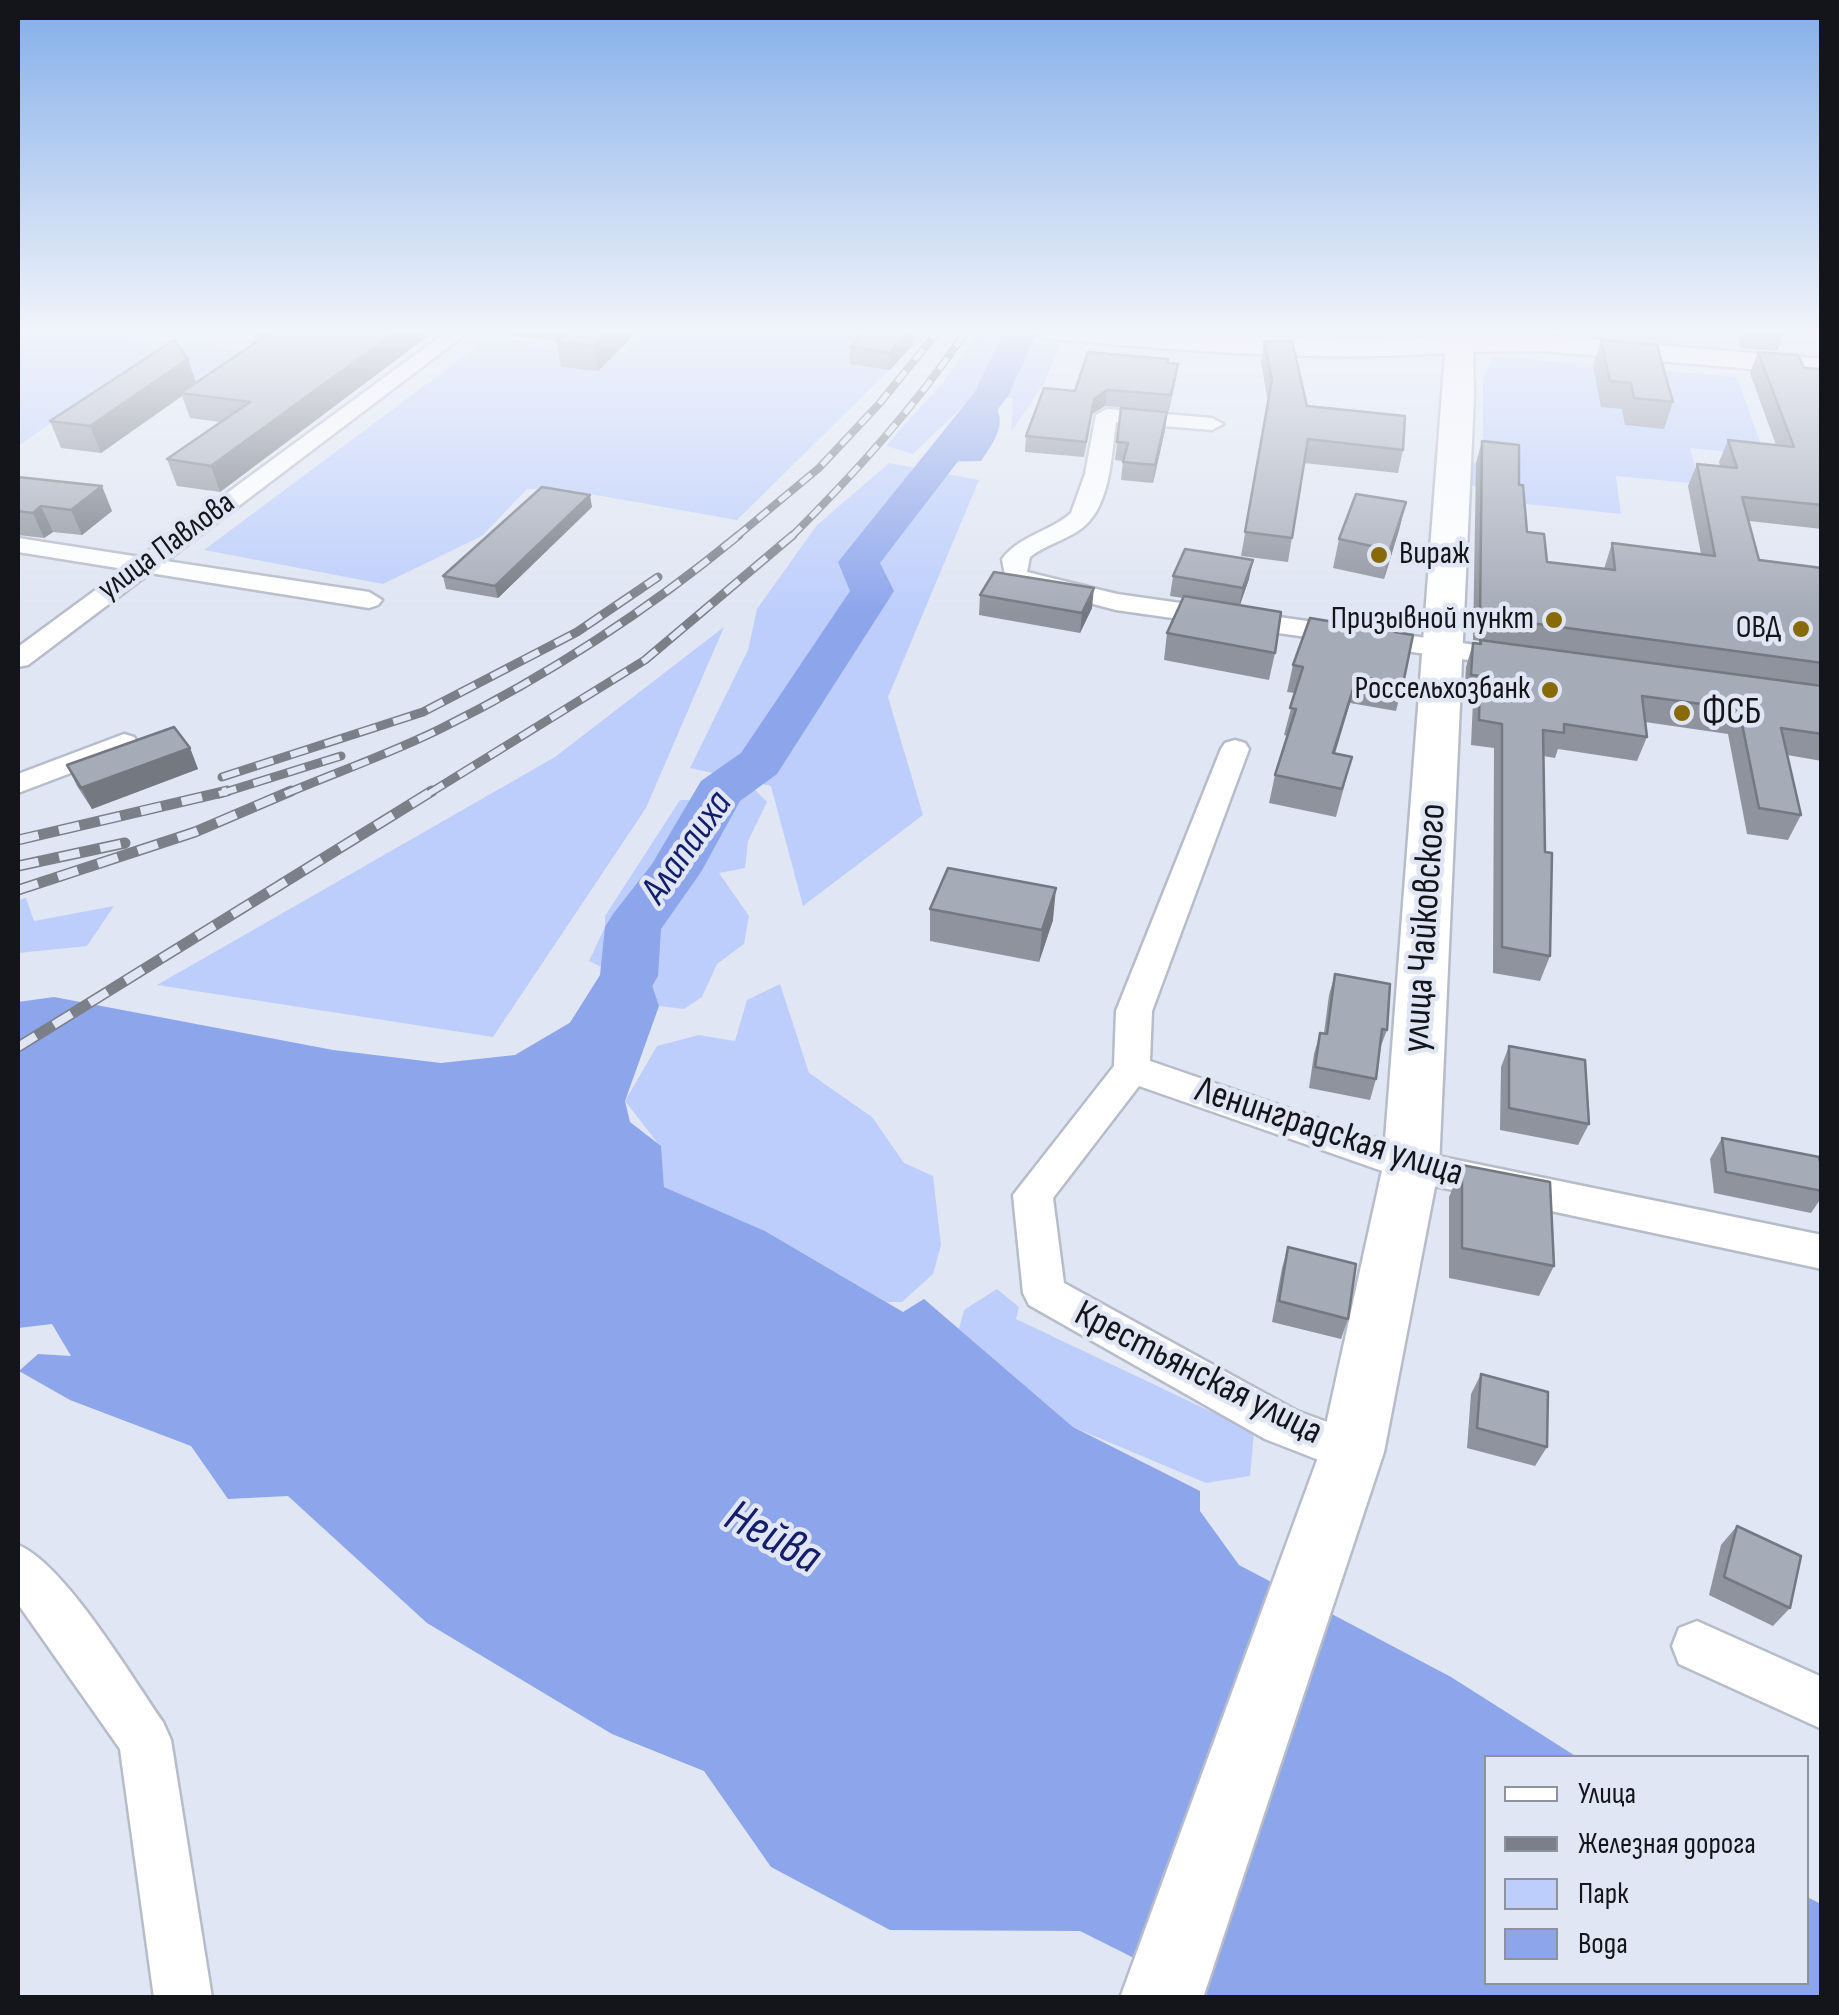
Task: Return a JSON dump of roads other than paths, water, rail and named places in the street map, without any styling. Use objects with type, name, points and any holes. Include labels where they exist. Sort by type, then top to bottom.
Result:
[{"type":"main road","name":"улица Чайковского","points":[[1160,1998],[1344,1478],[1411,1166],[1457,424]]},
{"type":"street","name":"улица Павлова","points":[[18,658],[334,424]]},
{"type":"street","points":[[1105,424],[1088,508],[1077,522],[1032,540],[1014,559],[1015,576],[1116,602],[1538,662]]},
{"type":"street","points":[[18,545],[369,600]]},
{"type":"street","points":[[18,784],[124,743]]},
{"type":"street","points":[[1132,1069],[1134,1011],[1235,749]]},
{"type":"street","name":"Ленинградская улица","points":[[1132,1069],[1411,1166],[1822,1252]]},
{"type":"street","name":"Крестьянская улица","points":[[1132,1069],[1034,1195],[1044,1294],[1282,1426],[1344,1478]]},
{"type":"street","points":[[18,1568],[54,1609],[145,1740],[183,1998]]},
{"type":"street","points":[[1697,1646],[1822,1704]]},
{"type":"water","points":[[954,424],[1000,424],[981,461],[940,462],[933,455]]},
{"type":"water","name":"Нейва","points":[[602,976],[629,976],[652,985],[659,1006],[625,1101],[630,1122],[661,1146],[664,1187],[765,1231],[903,1312],[924,1299],[1073,1427],[1200,1491],[1200,1511],[1239,1565],[1451,1677],[1574,1755],[1484,1755],[1484,1985],[1809,1985],[1809,1898],[1821,1904],[1821,1997],[1212,1997],[1080,1931],[890,1930],[771,1867],[704,1771],[612,1734],[427,1623],[288,1496],[228,1499],[191,1446],[70,1400],[19,1371],[38,1354],[71,1356],[52,1324],[18,1328],[18,1002],[54,997],[333,1050],[441,1063],[515,1055],[583,1015]]},
{"type":"waterway","name":"Алапаиха","points":[[585,1048],[629,976],[633,927],[674,872],[719,792],[759,763],[872,591],[859,562],[968,424]]},
{"type":"railway","points":[[736,537],[819,468],[860,424]]},
{"type":"railway","points":[[793,535],[895,424]]},
{"type":"railway","points":[[285,794],[423,737],[520,686],[633,615],[739,535]]},
{"type":"railway","points":[[428,794],[645,660],[793,535]]},
{"type":"railway","points":[[222,777],[423,712],[577,632],[658,577]]},
{"type":"railway","points":[[219,794],[341,756]]},
{"type":"railway","points":[[18,840],[227,791]]},
{"type":"railway","points":[[18,890],[195,832],[291,791]]},
{"type":"railway","points":[[18,1047],[432,791]]},
{"type":"railway","points":[[18,866],[125,843]]},
{"type":"place","name":"Вираж","points":[[1379,555]]},
{"type":"place","name":"Призывной пункт","points":[[1554,620]]},
{"type":"place","name":"ОВД","points":[[1801,629]]},
{"type":"place","name":"Россельхозбанк","points":[[1550,690]]},
{"type":"place","name":"ФСБ","points":[[1682,713]]}]
